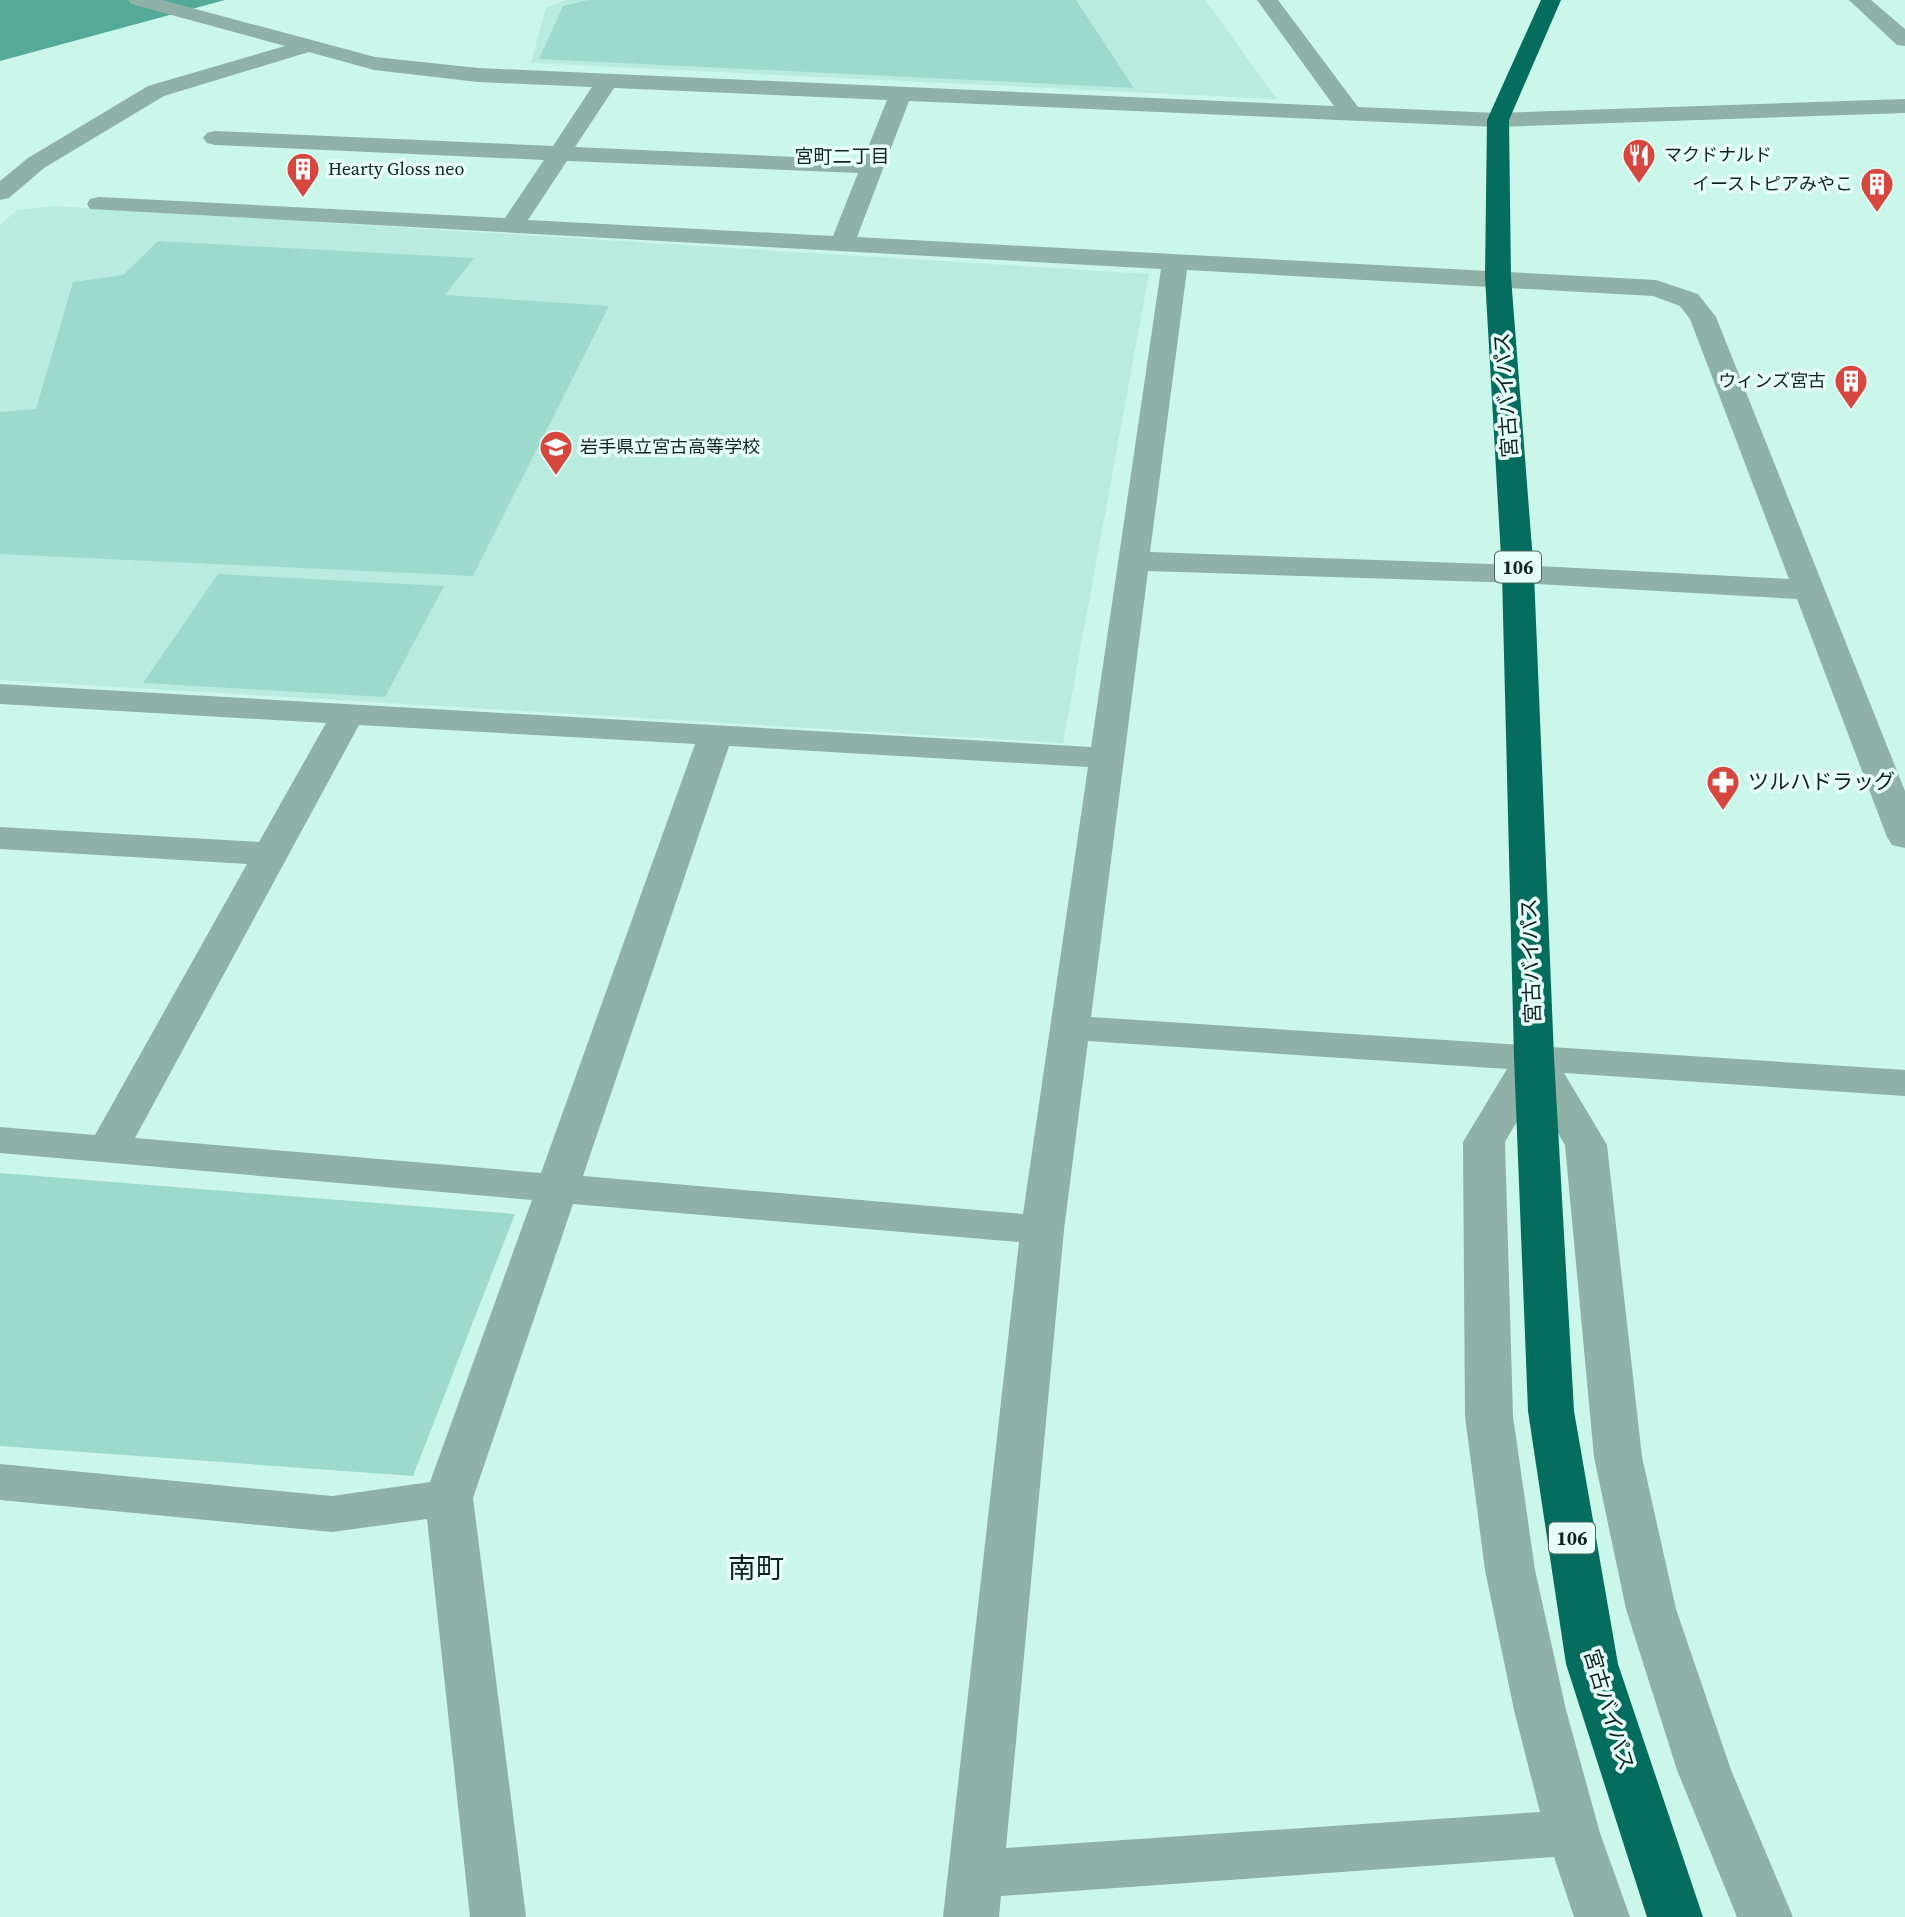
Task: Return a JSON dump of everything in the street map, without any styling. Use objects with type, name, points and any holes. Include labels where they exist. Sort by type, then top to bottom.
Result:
[{"type":"highway","name":"宮古バイパス","points":[[1551,0],[1498,120],[1498,277],[1518,574],[1534,1057],[1541,1145],[1551,1411],[1592,1664],[1675,1917]]},
{"type":"street","points":[[138,0],[303,47],[374,63],[478,75],[1498,120],[1905,106]]},
{"type":"street","points":[[1267,0],[1352,115]]},
{"type":"street","points":[[1859,0],[1905,40]]},
{"type":"street","points":[[0,193],[36,163],[156,91],[303,47]]},
{"type":"street","points":[[512,226],[607,81]]},
{"type":"street","points":[[842,244],[900,95]]},
{"type":"street","points":[[1741,113],[1820,99],[1905,95]]},
{"type":"street","points":[[215,138],[872,167]]},
{"type":"street","points":[[99,204],[1498,277],[1656,288],[1689,300],[1703,317],[1905,837]]},
{"type":"street","points":[[1175,261],[1042,1230],[972,1896],[1573,1832]]},
{"type":"street","points":[[1134,561],[1518,574],[1809,590]]},
{"type":"street","points":[[0,694],[1107,758]]},
{"type":"street","points":[[108,1149],[347,715]]},
{"type":"street","points":[[498,1917],[449,1498],[715,736]]},
{"type":"street","points":[[0,838],[270,854]]},
{"type":"street","points":[[1070,1028],[1905,1083]]},
{"type":"street","points":[[1534,1057],[1484,1142],[1489,1416],[1510,1570],[1540,1710],[1573,1832],[1602,1917]]},
{"type":"street","points":[[1534,1057],[1586,1145],[1618,1457],[1651,1609],[1704,1770],[1765,1917]]},
{"type":"street","points":[[0,1140],[1042,1230]]},
{"type":"street","points":[[0,1482],[332,1514],[449,1498]]},
{"type":"shaded area","points":[[0,0],[225,0],[0,61]]},
{"type":"shaded area","points":[[567,0],[1205,0],[1277,99],[531,63],[546,7]]},
{"type":"shaded area","points":[[588,0],[1076,0],[1134,88],[539,59],[563,6]]},
{"type":"shaded area","name":"岩手県立宮古高等学校","points":[[56,206],[1149,274],[1063,743],[0,680],[0,225],[17,210]]},
{"type":"shaded area","points":[[158,241],[474,258],[445,295],[609,306],[473,576],[0,554],[0,412],[36,409],[73,282],[123,275]]},
{"type":"shaded area","points":[[218,574],[444,586],[385,697],[143,683]]},
{"type":"shaded area","points":[[0,1173],[515,1214],[413,1476],[0,1446]]},
{"type":"place","name":"マクドナルド","points":[[1639,185]]},
{"type":"place","name":"Hearty Gloss neo","points":[[303,199]]},
{"type":"place","name":"イーストピアみやこ","points":[[1877,214]]},
{"type":"place","name":"ウィンズ宮古","points":[[1851,411]]},
{"type":"place","name":"岩手県立宮古高等学校","points":[[556,477]]},
{"type":"place","name":"ツルハドラッグ","points":[[1723,812]]},
{"type":"district","name":"宮町二丁目","points":[[842,156]]},
{"type":"district","name":"南町","points":[[756,1568]]}]
